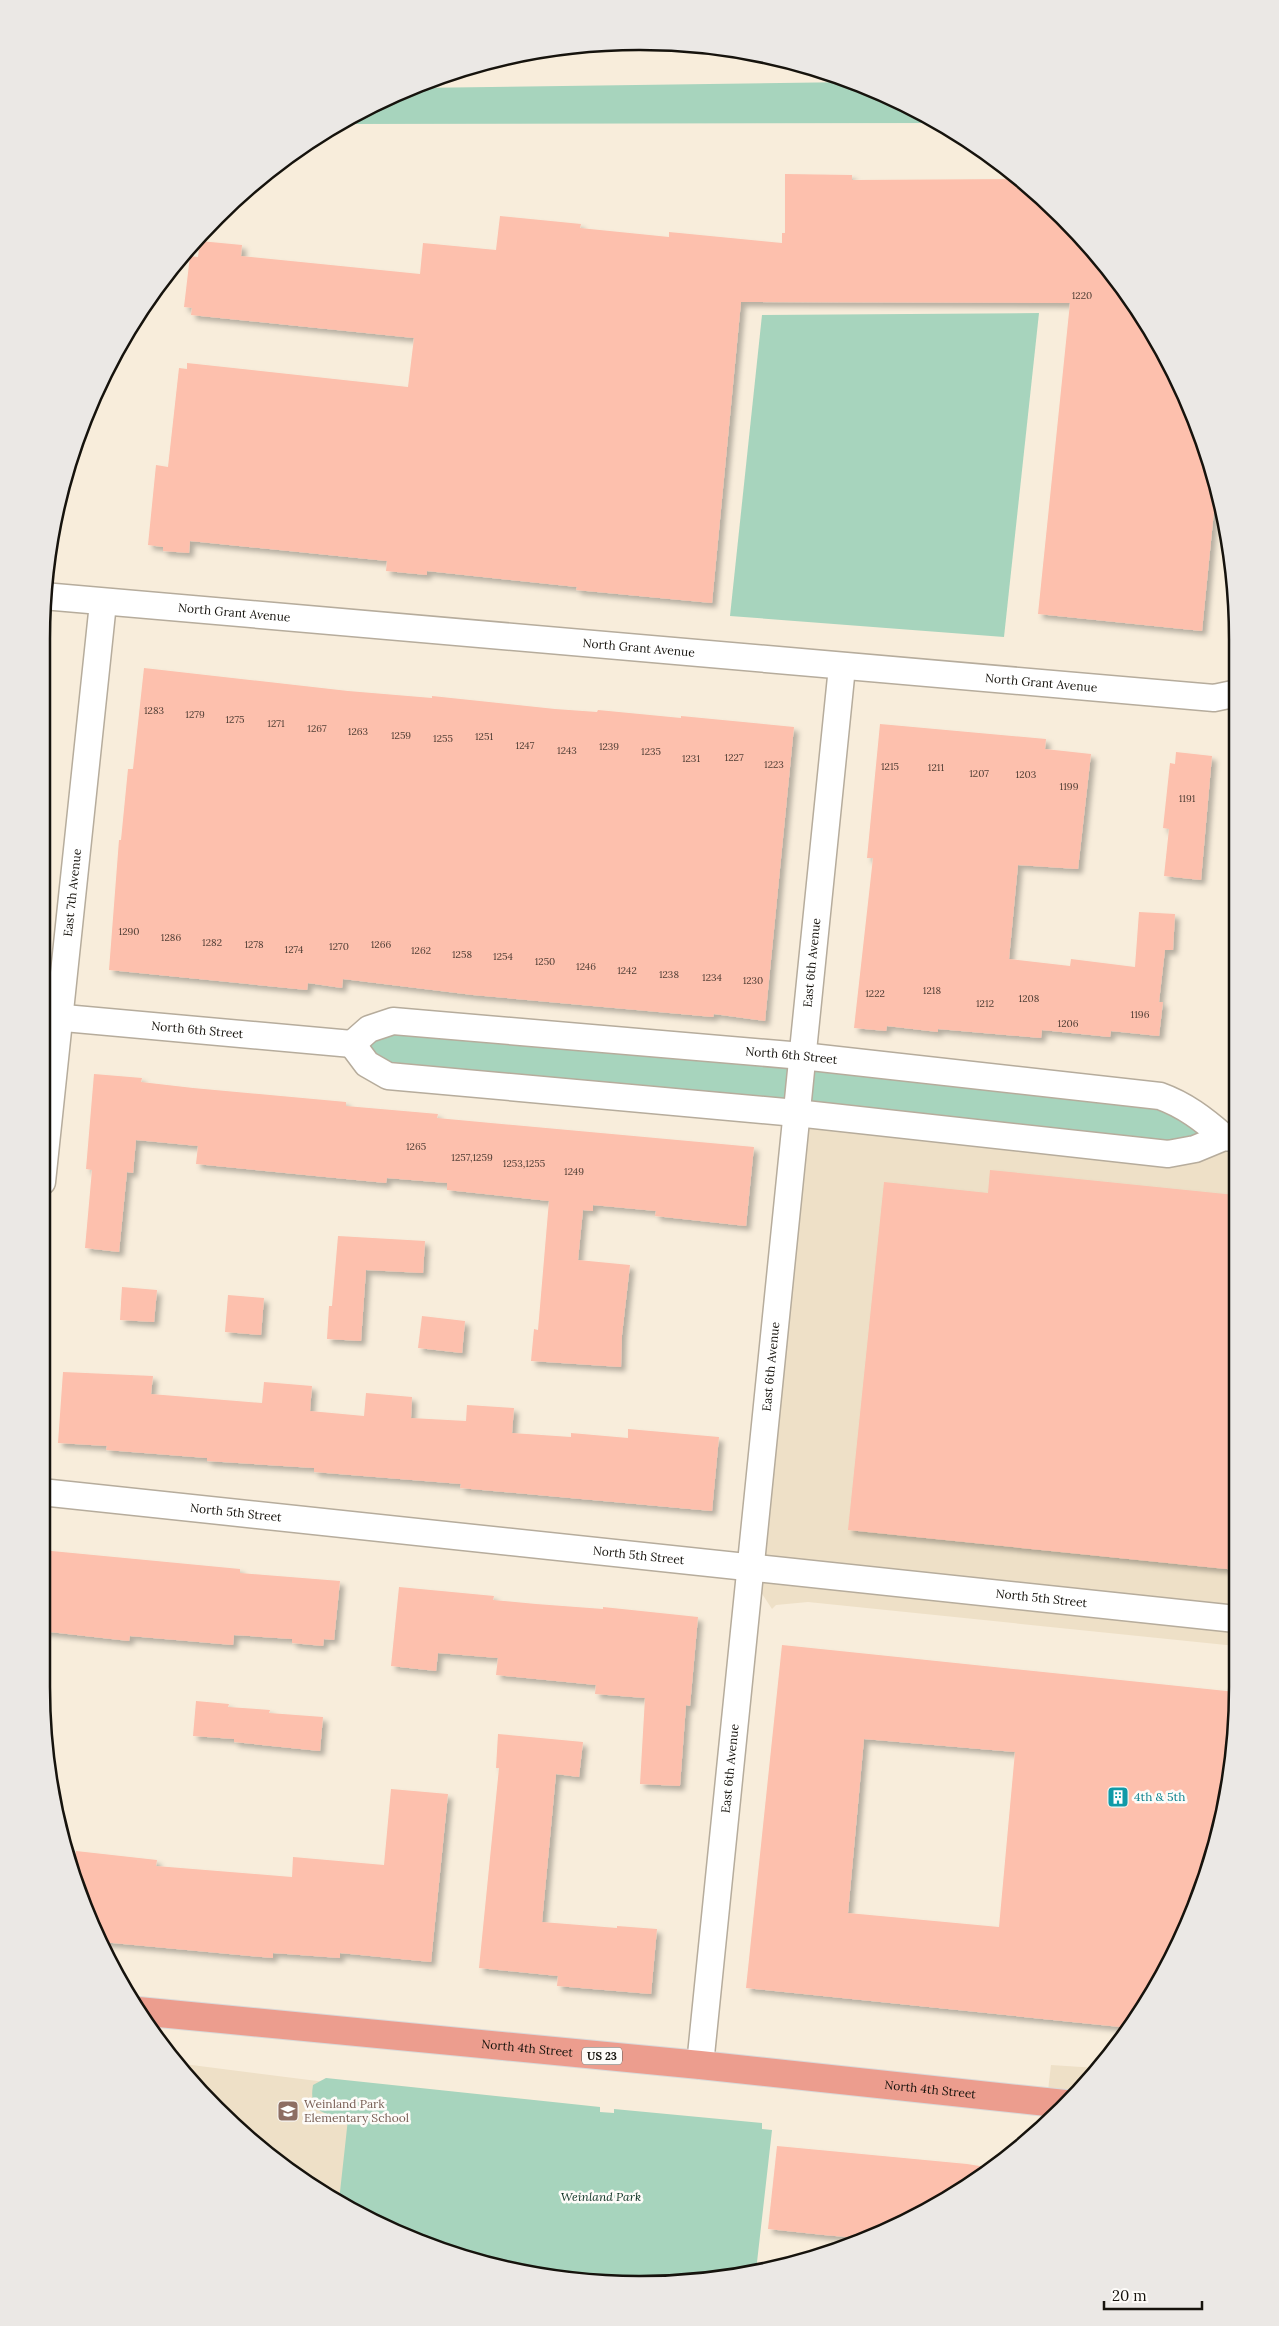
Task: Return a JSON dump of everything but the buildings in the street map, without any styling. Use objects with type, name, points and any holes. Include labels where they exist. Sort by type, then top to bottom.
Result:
[{"type":"main road","name":"North 4th Street","points":[[148,2012],[1056,2103]]},
{"type":"street","name":"North Grant Avenue","points":[[51,597],[103,603],[1214,698],[1229,695]]},
{"type":"street","name":"East 7th Avenue","points":[[50,1034],[103,603]]},
{"type":"street","name":"East 6th Avenue","points":[[700,2066],[842,667]]},
{"type":"street","name":"North 6th Street","points":[[51,1016],[352,1044],[368,1064],[388,1076],[796,1113],[1168,1154],[1195,1149],[1229,1137]]},
{"type":"street","name":"North 6th Street","points":[[352,1044],[369,1029],[393,1022],[802,1056],[1160,1096],[1180,1103],[1229,1137]]},
{"type":"street","name":"North 5th Street","points":[[50,1493],[1229,1617]]},
{"type":"shaded area","points":[[791,1090],[1229,1136],[1229,1645],[808,1602],[776,1605],[772,1609],[742,1563]]},
{"type":"shaded area","name":"Weinland Park Elementary School","points":[[188,2064],[357,2086],[345,2197],[312,2177],[251,2130]]},
{"type":"shaded area","points":[[1051,2065],[1089,2067],[1083,2075],[1045,2113]]},
{"type":"green space","points":[[832,82],[865,95],[923,123],[354,124],[433,88]]},
{"type":"green space","points":[[1039,313],[1004,637],[730,616],[762,315]]},
{"type":"green space","points":[[369,1029],[1160,1096],[1224,1137],[1195,1149],[367,1064]]},
{"type":"green space","name":"Weinland Park","points":[[326,2078],[600,2107],[600,2112],[614,2113],[614,2109],[762,2123],[762,2129],[772,2130],[757,2265],[678,2275],[601,2275],[524,2265],[450,2245],[414,2231],[340,2194],[348,2119],[320,2111],[313,2102],[313,2085]]},
{"type":"place","name":"4th & 5th","points":[[1118,1797]]},
{"type":"place","name":"Weinland Park Elementary School","points":[[288,2111]]}]
